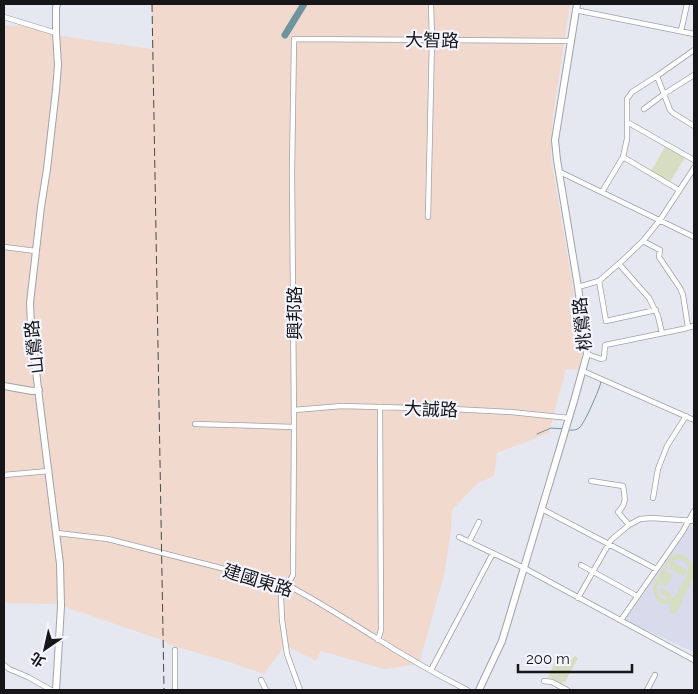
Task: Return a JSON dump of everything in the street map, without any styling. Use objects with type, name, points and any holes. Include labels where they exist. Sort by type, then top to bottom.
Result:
[{"type":"street","name":"山鶯路","points":[[56,690],[61,606],[60,564],[38,390],[30,303],[56,90],[58,65],[57,4]]},
{"type":"street","points":[[428,218],[432,40],[431,4]]},
{"type":"street","points":[[681,31],[687,4]]},
{"type":"street","points":[[576,7],[694,34]]},
{"type":"street","name":"桃鶯路","points":[[479,690],[502,641],[583,371],[586,354],[578,287],[555,140],[576,7]]},
{"type":"street","points":[[4,17],[56,34]]},
{"type":"street","name":"大智路","points":[[294,39],[570,42]]},
{"type":"street","name":"興邦路","points":[[294,39],[292,164],[293,575],[281,597],[287,654],[300,690]]},
{"type":"street","points":[[602,192],[623,157],[627,139],[627,99],[632,92],[694,50]]},
{"type":"street","points":[[644,109],[694,75]]},
{"type":"street","points":[[657,76],[672,113],[694,126]]},
{"type":"street","points":[[627,122],[694,160]]},
{"type":"street","points":[[623,157],[679,190]]},
{"type":"street","points":[[578,287],[599,281],[643,240],[660,220],[694,170]]},
{"type":"street","points":[[560,172],[694,237]]},
{"type":"street","points":[[643,240],[660,250],[659,257],[680,288],[683,295],[688,327]]},
{"type":"street","points":[[4,247],[36,252]]},
{"type":"street","points":[[619,264],[649,298],[656,310],[662,333]]},
{"type":"street","points":[[599,281],[606,321],[656,310]]},
{"type":"street","points":[[586,354],[601,359],[604,358],[605,345],[694,326]]},
{"type":"street","points":[[583,371],[694,420]]},
{"type":"street","points":[[4,386],[32,391],[38,390]]},
{"type":"street","name":"大誠路","points":[[294,410],[342,406],[380,407],[510,412],[569,418]]},
{"type":"street","points":[[378,640],[381,630],[380,407]]},
{"type":"street","points":[[653,498],[658,469],[667,446],[686,416]]},
{"type":"street","points":[[195,424],[294,427]]},
{"type":"street","points":[[4,475],[49,471]]},
{"type":"street","points":[[591,481],[623,486],[624,506],[618,512],[629,525]]},
{"type":"street","points":[[542,509],[656,569]]},
{"type":"street","points":[[621,620],[692,521],[694,511]]},
{"type":"street","points":[[578,598],[608,544],[629,525],[640,519],[652,518],[692,521]]},
{"type":"street","points":[[469,542],[479,522]]},
{"type":"street","name":"建國東路","points":[[57,533],[108,539],[286,586],[311,597],[378,640],[467,690]]},
{"type":"street","points":[[459,537],[524,568],[694,660]]},
{"type":"street","points":[[430,670],[493,553]]},
{"type":"street","points":[[581,565],[637,596]]},
{"type":"street","points":[[175,650],[175,690]]},
{"type":"street","points":[[4,665],[51,690]]},
{"type":"street","points":[[647,690],[655,675]]},
{"type":"street","points":[[261,680],[266,690]]},
{"type":"street","points":[[544,681],[552,682],[567,690]]},
{"type":"shaded area","points":[[152,4],[570,4],[553,116],[551,158],[583,348],[579,370],[566,369],[549,433],[497,453],[494,476],[477,484],[452,510],[444,575],[419,664],[384,669],[321,651],[316,661],[285,645],[264,674],[167,644],[167,642],[57,604],[4,603],[4,26],[27,25],[61,36],[152,49]]},
{"type":"shaded area","points":[[690,525],[694,525],[694,652],[624,620]]},
{"type":"green space","points":[[666,145],[686,156],[669,183],[650,173]]},
{"type":"green space","points":[[675,554],[683,555],[692,565],[694,561],[694,577],[675,615],[669,612],[672,604],[659,603],[652,586],[670,557]],"holes":[[[678,559],[688,566],[686,576],[679,591],[674,596],[670,599],[662,599],[658,595],[657,587],[659,583],[666,587],[673,575],[665,571],[670,562]]]},
{"type":"green space","points":[[672,561],[687,570],[684,577],[669,568]]},
{"type":"green space","points":[[662,588],[672,594],[670,599],[659,593]]},
{"type":"green space","points":[[575,656],[578,658],[565,682],[561,683],[548,677],[555,662],[566,665]]},
{"type":"waterway","points":[[285,35],[304,4]]},
{"type":"waterway","points":[[568,430],[579,428],[592,406],[601,382]]},
{"type":"waterway","points":[[537,434],[551,428],[564,429]]},
{"type":"railway","points":[[152,4],[164,690]]}]
